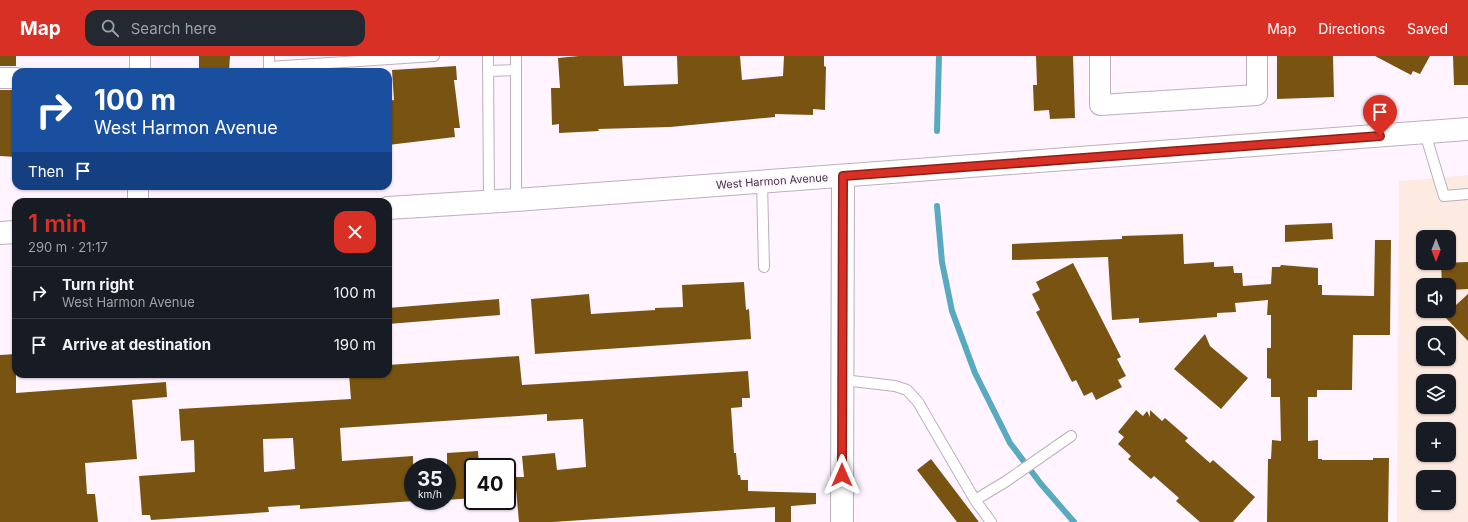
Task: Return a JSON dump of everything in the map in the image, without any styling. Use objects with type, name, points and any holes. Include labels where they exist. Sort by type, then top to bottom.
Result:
[{"type":"main road","name":"West Harmon Avenue","points":[[392,208],[516,200],[1468,130]]},
{"type":"main road","points":[[842,522],[843,176]]},
{"type":"main road","points":[[0,233],[12,232]]},
{"type":"street","points":[[140,56],[140,68]]},
{"type":"street","points":[[1100,56],[1100,105],[1257,95],[1257,56]]},
{"type":"street","points":[[0,78],[12,78]]},
{"type":"lane","points":[[269,56],[269,67],[434,56]]},
{"type":"lane","points":[[488,56],[489,201]]},
{"type":"lane","points":[[516,56],[516,200]]},
{"type":"lane","points":[[488,71],[516,70]]},
{"type":"lane","points":[[1425,133],[1444,196],[1468,194]]},
{"type":"lane","points":[[762,182],[764,267]]},
{"type":"lane","points":[[842,380],[895,386],[907,390],[919,405],[975,500],[991,522]]},
{"type":"lane","points":[[975,500],[1005,482],[1071,436]]},
{"type":"shaded area","points":[[1468,175],[1468,522],[1397,522],[1399,181]]},
{"type":"building","points":[[0,56],[16,56],[16,66],[0,66]]},
{"type":"building","points":[[199,56],[230,56],[229,68],[199,68]]},
{"type":"building","points":[[579,56],[622,56],[624,86],[678,84],[677,56],[740,56],[742,80],[783,76],[784,56],[824,56],[824,66],[826,67],[825,110],[813,109],[813,115],[775,114],[775,117],[670,127],[598,129],[599,131],[559,133],[559,124],[552,125],[551,88],[560,88],[558,58]]},
{"type":"building","points":[[1036,56],[1073,56],[1075,118],[1050,119],[1049,110],[1034,111],[1033,85],[1037,85]]},
{"type":"building","points":[[1277,56],[1333,56],[1334,97],[1277,99]]},
{"type":"building","points":[[1375,56],[1430,56],[1420,74],[1413,71],[1411,75]]},
{"type":"building","points":[[1453,56],[1468,56],[1468,85],[1454,85]]},
{"type":"building","points":[[456,66],[457,80],[454,80],[460,128],[454,128],[455,137],[392,145],[392,100],[394,100],[392,70]]},
{"type":"building","points":[[0,90],[12,90],[12,157],[0,156]]},
{"type":"building","points":[[1332,223],[1333,239],[1285,242],[1285,225]]},
{"type":"building","points":[[1183,234],[1184,264],[1214,262],[1214,267],[1233,266],[1234,273],[1242,273],[1243,286],[1271,284],[1272,267],[1280,267],[1281,265],[1318,268],[1318,285],[1322,285],[1322,295],[1374,296],[1375,240],[1391,240],[1390,335],[1353,335],[1352,390],[1317,390],[1317,397],[1308,397],[1308,441],[1318,440],[1318,459],[1373,460],[1373,458],[1389,458],[1388,522],[1267,522],[1268,459],[1271,459],[1272,440],[1281,441],[1280,397],[1271,397],[1271,379],[1267,378],[1267,348],[1271,348],[1271,315],[1267,315],[1268,300],[1235,303],[1236,312],[1217,313],[1217,317],[1139,323],[1139,318],[1112,320],[1108,257],[1012,260],[1012,244],[1122,239],[1122,236]]},
{"type":"building","points":[[1456,262],[1468,262],[1468,289],[1456,290],[1456,278],[1442,278],[1441,270],[1456,270]]},
{"type":"building","points":[[1073,263],[1121,357],[1117,359],[1126,376],[1118,380],[1122,387],[1096,400],[1092,392],[1084,396],[1076,380],[1072,382],[1036,312],[1040,310],[1032,294],[1040,290],[1036,282]]},
{"type":"building","points":[[744,282],[746,310],[749,309],[751,339],[535,354],[531,299],[589,294],[591,314],[655,310],[655,308],[683,307],[682,285]]},
{"type":"building","points":[[1468,294],[1468,341],[1456,328],[1456,326],[1454,326],[1446,318],[1456,318],[1456,305]]},
{"type":"building","points":[[499,299],[500,315],[392,324],[392,308]]},
{"type":"building","points":[[1205,334],[1210,346],[1248,378],[1221,409],[1174,369]]},
{"type":"building","points":[[12,354],[12,378],[16,378],[16,393],[166,382],[167,397],[132,400],[137,459],[85,463],[87,494],[95,494],[98,522],[0,522],[0,355]]},
{"type":"building","points":[[519,356],[522,385],[748,371],[750,398],[742,398],[742,407],[731,408],[734,453],[736,453],[738,475],[740,475],[741,480],[748,480],[748,491],[816,493],[816,504],[791,506],[791,522],[775,522],[775,507],[553,522],[519,522],[516,477],[524,477],[522,456],[555,453],[557,470],[586,467],[583,419],[547,421],[547,414],[340,428],[342,461],[413,456],[413,458],[404,458],[404,502],[300,509],[300,505],[268,507],[269,512],[151,520],[150,515],[142,515],[139,476],[195,472],[194,440],[181,441],[179,409],[351,399],[349,378],[392,378],[392,365]],"holes":[[[293,438],[295,469],[264,472],[263,439]]]},
{"type":"building","points":[[1136,410],[1143,416],[1147,411],[1150,417],[1150,410],[1162,421],[1165,418],[1188,438],[1185,441],[1210,463],[1213,460],[1255,497],[1233,522],[1200,522],[1176,501],[1179,498],[1154,476],[1151,479],[1128,459],[1131,456],[1118,444],[1124,437],[1118,432]]},
{"type":"building","points":[[478,451],[478,458],[464,458],[464,499],[456,499],[456,458],[447,458],[447,453]]},
{"type":"building","points":[[931,459],[979,522],[957,522],[917,470]]},
{"type":"waterway","points":[[937,131],[939,56]]},
{"type":"waterway","points":[[937,206],[942,262],[952,311],[975,373],[1010,443],[1041,484],[1074,522]]},
{"type":"route","points":[[842,475],[843,176],[1380,136]]}]
